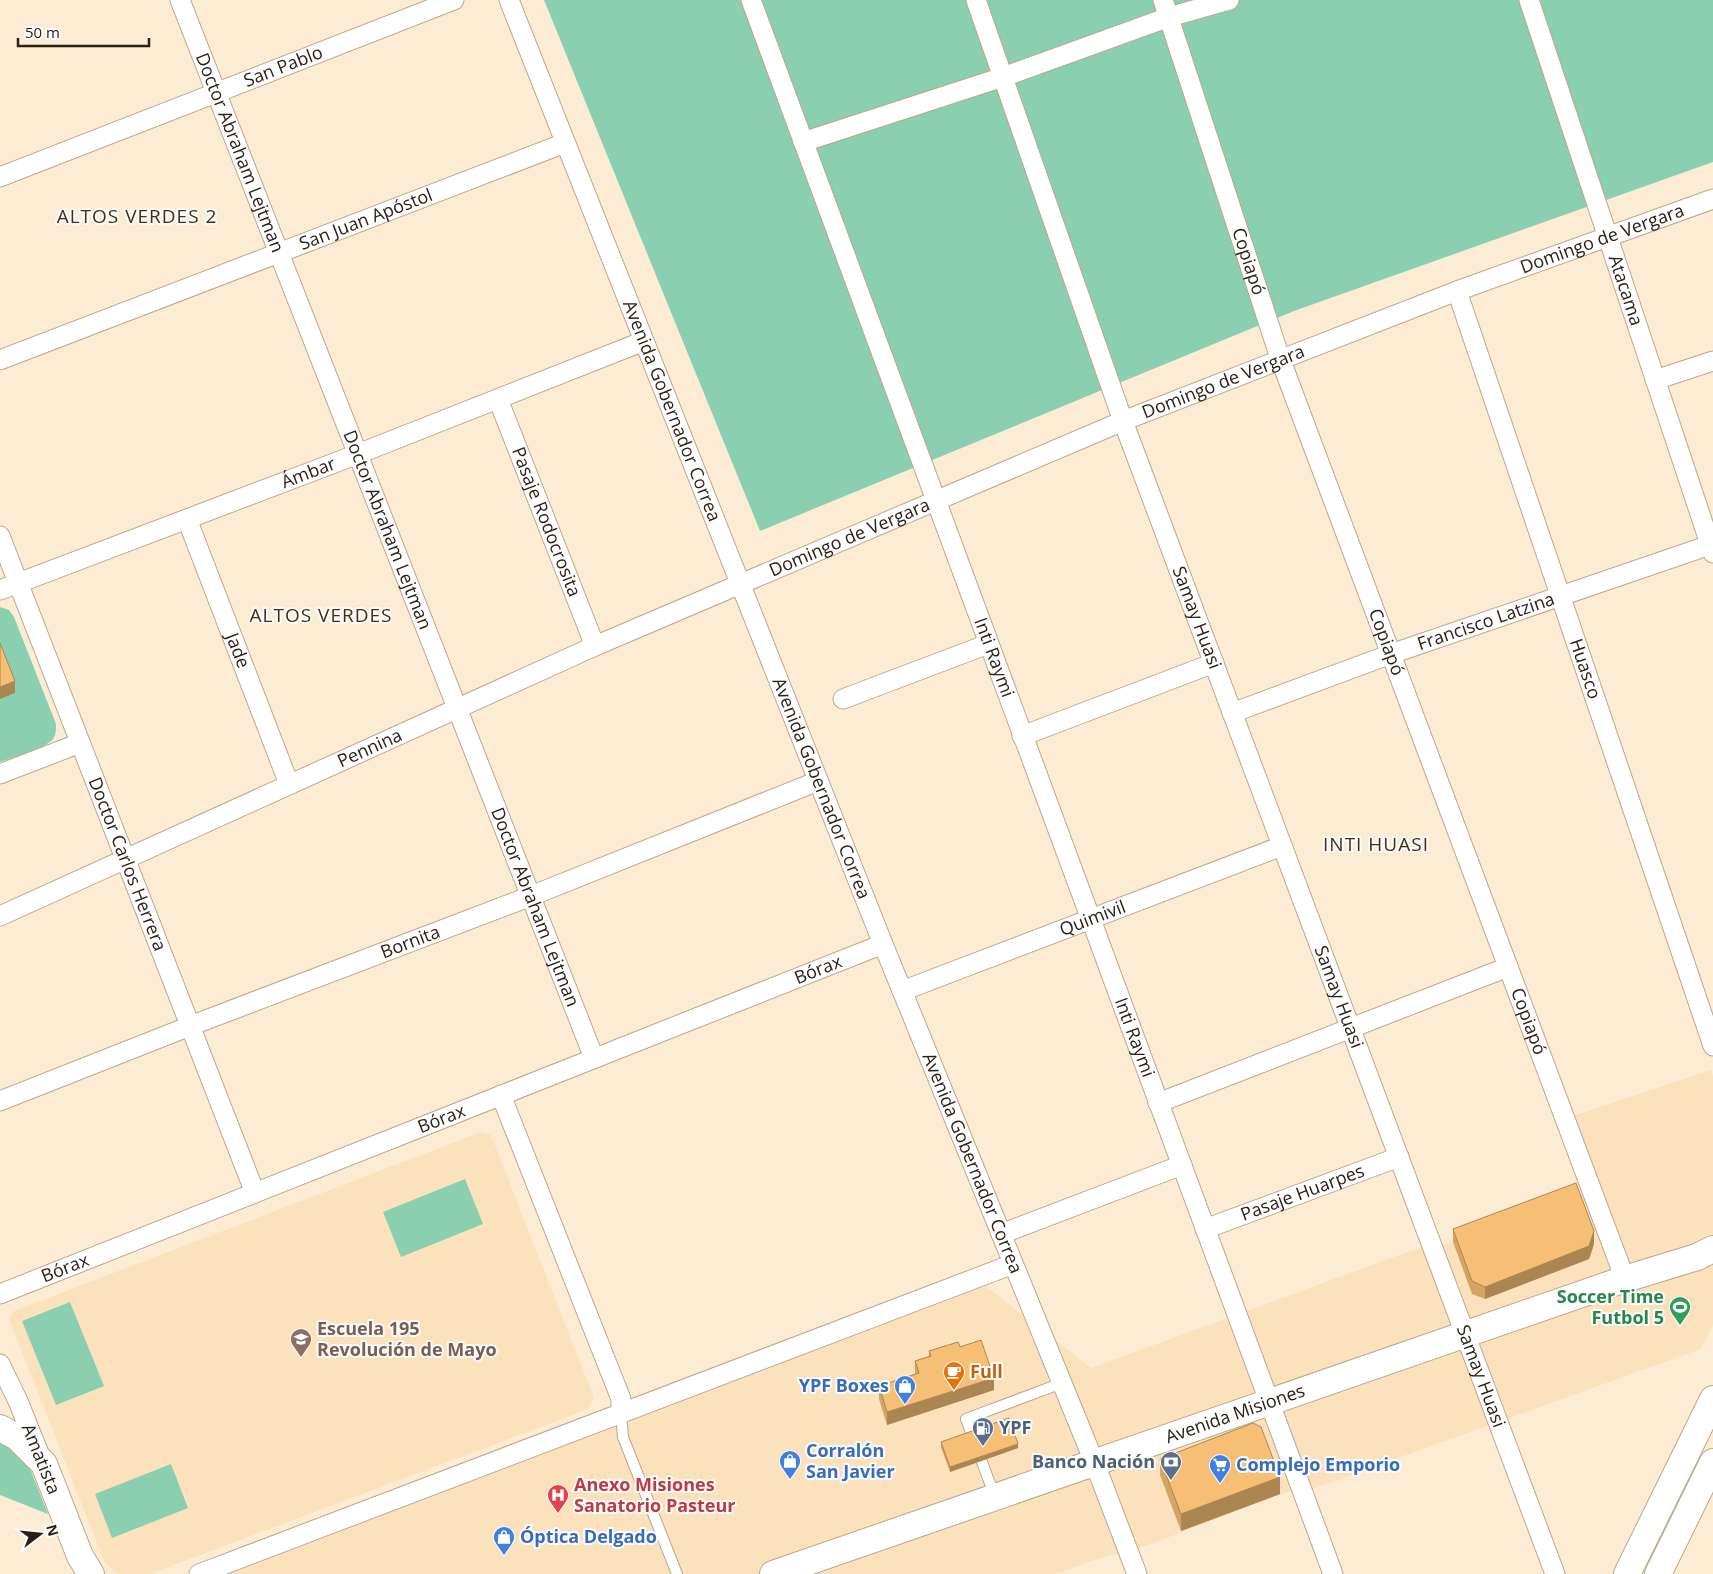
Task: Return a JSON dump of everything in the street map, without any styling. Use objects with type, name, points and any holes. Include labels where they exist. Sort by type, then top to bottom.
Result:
[{"type":"main road","name":"Avenida Misiones","points":[[773,1574],[1625,1279],[1708,1254]]},
{"type":"main road","points":[[1627,1574],[1713,1399]]},
{"type":"main road","points":[[0,1428],[17,1437],[44,1464]]},
{"type":"main road","points":[[1658,1574],[1713,1462]]},
{"type":"main road","name":"Amatista","points":[[44,1464],[81,1568]]},
{"type":"street","name":"Doctor Abraham Lejtman","points":[[180,0],[594,1058]]},
{"type":"street","name":"San Pablo","points":[[0,177],[454,0]]},
{"type":"street","name":"Avenida Gobernador Correa","points":[[509,0],[883,944],[1095,1464],[1137,1574]]},
{"type":"street","name":"Inti Raymi","points":[[751,0],[1333,1574]]},
{"type":"street","name":"Samay Huasi","points":[[976,0],[1122,421],[1555,1574]]},
{"type":"street","points":[[803,142],[1003,77],[1166,9],[1229,0]]},
{"type":"street","name":"Atacama","points":[[1529,0],[1712,547]]},
{"type":"street","name":"Copiapó","points":[[1166,9],[1280,358],[1625,1279]]},
{"type":"street","name":"San Juan Apóstol","points":[[0,360],[565,143]]},
{"type":"street","name":"Domingo de Vergara","points":[[740,583],[1122,421],[1280,358],[1457,291],[1713,199]]},
{"type":"street","name":"Huasco","points":[[1457,291],[1713,1046]]},
{"type":"street","name":"Ámbar","points":[[0,590],[358,454],[644,341]]},
{"type":"street","points":[[1655,380],[1713,361]]},
{"type":"street","name":"Pasaje Rodocrosita","points":[[498,399],[594,646]]},
{"type":"street","name":"Jade","points":[[187,519],[289,784]]},
{"type":"street","name":"Doctor Carlos Herrera","points":[[0,536],[255,1193]]},
{"type":"street","name":"Francisco Latzina","points":[[1232,713],[1391,654],[1712,547]]},
{"type":"street","name":"Pennina","points":[[0,916],[594,646],[740,583]]},
{"type":"street","points":[[843,699],[988,644]]},
{"type":"street","points":[[1022,736],[1214,663]]},
{"type":"street","points":[[0,774],[80,743]]},
{"type":"street","name":"Bornita","points":[[0,1101],[190,1026],[531,896],[818,781]]},
{"type":"street","name":"Quimivil","points":[[902,991],[1282,846]]},
{"type":"street","name":"Bórax","points":[[0,1294],[883,944]]},
{"type":"street","points":[[1158,1103],[1508,967]]},
{"type":"street","points":[[500,1095],[621,1399],[621,1413]]},
{"type":"street","name":"Pasaje Huarpes","points":[[1205,1229],[1399,1157]]},
{"type":"street","points":[[1001,1234],[1182,1166]]},
{"type":"street","points":[[199,1574],[1013,1264]]},
{"type":"street","name":"Amatista","points":[[0,1364],[18,1401],[44,1464]]},
{"type":"lane","points":[[995,1498],[966,1419],[1062,1383]]},
{"type":"lane","points":[[621,1413],[623,1437],[677,1574]]},
{"type":"shaded area","points":[[1711,1070],[1713,1076],[1713,1325],[1701,1349],[1315,1488],[1288,1492],[1151,1544],[1091,1561],[1056,1574],[230,1574],[984,1285],[1091,1368],[1413,1250],[1446,1244],[1582,1192],[1573,1116]]},
{"type":"shaded area","name":"Escuela 195 Revolución de Mayo","points":[[481,1132],[491,1135],[594,1398],[588,1409],[150,1574],[117,1574],[104,1561],[9,1319],[14,1311]]},
{"type":"green space","points":[[544,0],[1713,0],[1713,162],[1294,311],[760,531]]},
{"type":"green space","points":[[0,607],[9,610],[14,617],[56,724],[56,731],[52,740],[43,746],[0,762]]},
{"type":"green space","points":[[465,1179],[483,1224],[401,1257],[383,1212]]},
{"type":"green space","points":[[70,1302],[104,1386],[56,1405],[22,1321]]},
{"type":"green space","points":[[0,1440],[16,1450],[29,1466],[48,1514],[0,1495]]},
{"type":"green space","points":[[171,1464],[188,1508],[112,1538],[95,1494]]},
{"type":"building","points":[[0,643],[15,681],[0,687]]},
{"type":"building","points":[[1576,1183],[1594,1231],[1589,1246],[1485,1287],[1472,1281],[1453,1229]]},
{"type":"building","points":[[981,1340],[994,1378],[887,1412],[879,1386],[919,1373],[915,1361],[931,1356],[929,1351],[958,1342],[960,1347]]},
{"type":"building","points":[[1009,1418],[1018,1444],[950,1467],[941,1442]]},
{"type":"building","name":"Complejo Emporio","points":[[1253,1423],[1261,1427],[1280,1477],[1181,1514],[1160,1459]]},
{"type":"place","name":"Soccer Time Futbol 5","points":[[1680,1326]]},
{"type":"place","name":"Escuela 195 Revolución de Mayo","points":[[301,1358]]},
{"type":"place","name":"Full","points":[[954,1391]]},
{"type":"place","name":"YPF Boxes","points":[[905,1405]]},
{"type":"place","name":"YPF","points":[[983,1447]]},
{"type":"place","name":"Corralón San Javier","points":[[790,1480]]},
{"type":"place","name":"Banco Nación","points":[[1171,1481]]},
{"type":"place","name":"Complejo Emporio","points":[[1220,1484]]},
{"type":"place","name":"Anexo Misiones Sanatorio Pasteur","points":[[558,1514]]},
{"type":"place","name":"Óptica Delgado","points":[[504,1556]]},
{"type":"district","name":"ALTOS VERDES 2","points":[[137,216]]},
{"type":"district","name":"ALTOS VERDES","points":[[321,615]]},
{"type":"district","name":"INTI HUASI","points":[[1376,844]]}]
